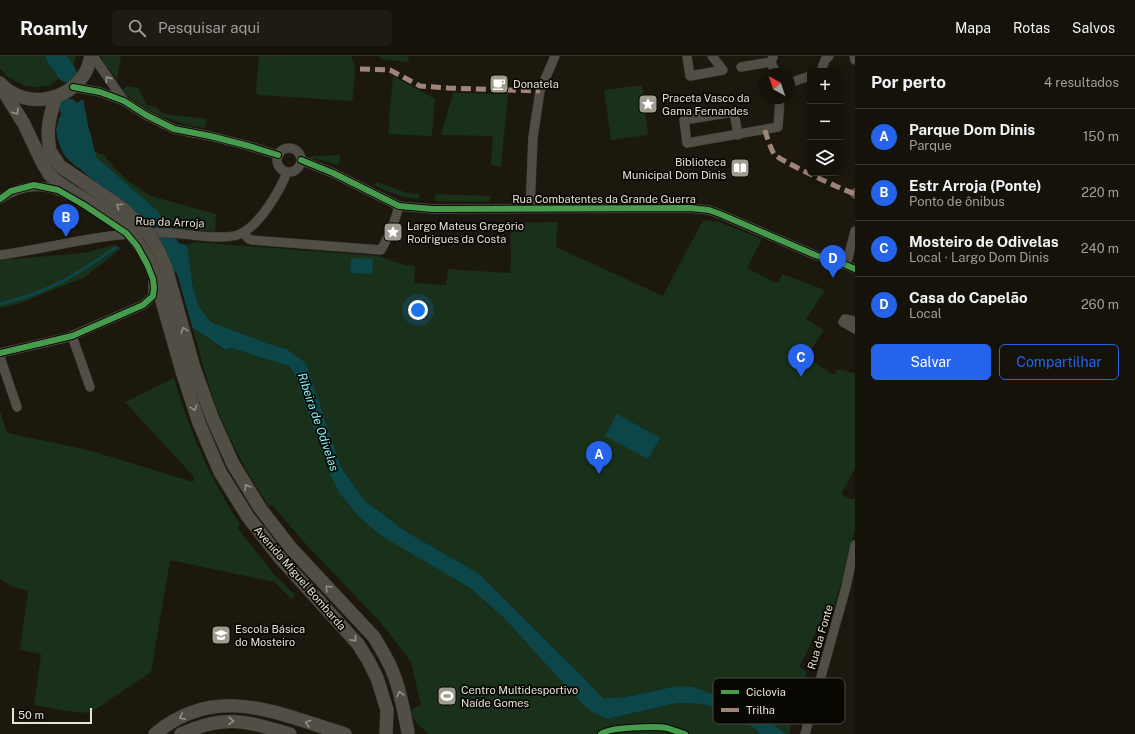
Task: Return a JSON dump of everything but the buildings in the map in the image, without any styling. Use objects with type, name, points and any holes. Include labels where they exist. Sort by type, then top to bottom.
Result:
[{"type":"main road","points":[[0,84],[9,92],[24,98],[40,100],[56,97],[73,87],[84,76],[92,56]]},
{"type":"main road","name":"Avenida Miguel Bombarda","points":[[0,84],[24,124],[45,168],[54,179],[114,218],[129,231],[140,245],[154,273],[188,369],[233,464],[260,508],[291,548],[374,637],[394,674],[412,733]]},
{"type":"main road","name":"Avenida Miguel Bombarda","points":[[56,97],[49,115],[47,127],[50,151],[60,166],[122,208],[150,236],[166,268],[199,422],[220,472],[248,517],[280,558],[358,644],[368,660],[379,683],[387,710],[388,734]]},
{"type":"main road","points":[[155,734],[170,722],[183,716],[201,709],[223,705],[264,709],[345,734]]},
{"type":"main road","points":[[181,734],[198,726],[214,722],[229,721],[252,723],[290,734]]},
{"type":"main road","points":[[388,734],[401,731],[412,733]]},
{"type":"street","points":[[92,56],[124,101]]},
{"type":"street","points":[[530,208],[533,137],[540,91],[555,56]]},
{"type":"street","points":[[687,56],[690,76],[723,70],[712,56]]},
{"type":"street","points":[[822,68],[825,60],[829,56]]},
{"type":"street","points":[[854,56],[855,60]]},
{"type":"street","points":[[741,67],[772,59]]},
{"type":"street","points":[[795,81],[807,77]]},
{"type":"street","points":[[73,87],[100,92],[124,101],[146,115],[174,129],[210,136],[278,155]]},
{"type":"street","points":[[738,135],[734,112],[684,120],[687,143],[738,135],[778,127],[780,104]]},
{"type":"street","points":[[292,149],[299,154],[301,160],[298,168],[293,172],[287,172],[279,167],[277,161],[278,155],[283,150],[292,149]]},
{"type":"street","points":[[243,232],[249,239],[252,240],[380,250],[392,229],[399,206],[333,173],[301,160]]},
{"type":"street","name":"Rua da Arroja","points":[[0,254],[129,233],[173,233],[226,237],[239,235],[253,225],[274,199],[283,184],[287,172]]},
{"type":"street","points":[[0,199],[12,191],[34,185],[58,190],[129,233],[147,264],[153,279],[153,296],[143,305],[72,336],[0,354]]},
{"type":"street","name":"Rua Combatentes da Grande Guerra","points":[[399,206],[432,209],[690,208],[709,210],[815,255],[855,269]]},
{"type":"street","points":[[846,265],[855,231]]},
{"type":"street","points":[[855,321],[845,319],[843,322],[855,329]]},
{"type":"street","points":[[72,336],[90,387]]},
{"type":"street","points":[[0,357],[17,407]]},
{"type":"street","name":"Rua da Fonte","points":[[823,678],[851,588],[855,545]]},
{"type":"street","name":"Rua da Fonte","points":[[805,734],[808,724]]},
{"type":"green space","points":[[0,56],[76,56],[73,67],[51,85],[36,87],[25,86],[8,77],[0,68]]},
{"type":"green space","points":[[101,56],[121,56],[117,80],[109,69],[105,67]]},
{"type":"green space","points":[[259,56],[351,56],[355,66],[353,98],[351,101],[259,95],[256,93]]},
{"type":"green space","points":[[380,56],[409,56],[408,62],[380,59]]},
{"type":"green space","points":[[393,76],[435,99],[432,136],[388,134]]},
{"type":"green space","points":[[642,85],[648,135],[611,140],[604,90]]},
{"type":"green space","points":[[126,86],[138,88],[147,105],[156,107],[163,113],[207,119],[205,128],[187,125],[155,114],[121,92]]},
{"type":"green space","points":[[453,93],[508,94],[501,167],[491,164],[493,136],[441,135]]},
{"type":"green space","points":[[93,151],[104,155],[115,169],[130,182],[151,196],[216,214],[215,232],[152,226],[121,198],[95,180]]},
{"type":"green space","points":[[340,155],[339,165],[311,158],[311,156]]},
{"type":"green space","points":[[377,182],[407,193],[420,194],[419,199],[401,196],[385,190],[374,185]]},
{"type":"green space","points":[[435,194],[491,196],[489,202],[435,201]]},
{"type":"green space","points":[[703,220],[719,222],[762,239],[747,268],[776,283],[779,282],[782,274],[825,290],[806,319],[824,330],[806,357],[834,375],[837,370],[855,373],[855,469],[841,494],[850,499],[855,499],[855,529],[850,556],[833,609],[827,607],[800,667],[807,672],[805,678],[713,678],[713,697],[677,686],[626,697],[603,698],[478,573],[405,531],[364,500],[341,467],[306,363],[287,349],[269,344],[211,322],[199,307],[193,287],[187,245],[195,242],[379,256],[404,265],[415,266],[414,283],[446,285],[448,269],[510,273],[510,223],[558,222],[556,247],[663,296]]},
{"type":"green space","points":[[114,245],[122,248],[85,277],[18,304],[0,308],[0,260],[84,253]]},
{"type":"green space","points":[[192,327],[224,350],[231,348],[289,366],[294,373],[340,494],[359,517],[383,537],[470,588],[503,617],[583,705],[592,712],[607,719],[677,703],[702,704],[713,707],[713,724],[747,724],[756,729],[760,734],[428,734],[415,720],[410,710],[421,705],[411,662],[382,624],[302,540],[272,505],[269,507],[239,456],[220,417]]},
{"type":"green space","points":[[174,378],[186,416],[201,454],[219,490],[240,524],[237,527],[273,573],[295,595],[291,599],[274,582],[170,560],[151,672],[90,713],[67,711],[34,705],[41,654],[20,650],[28,591],[11,586],[0,579],[0,411],[7,433],[88,450],[193,482],[194,477],[125,402]]},
{"type":"green space","points":[[773,724],[792,724],[790,734],[786,734]]},
{"type":"water","points":[[83,99],[93,151],[95,180],[75,166],[64,155],[57,140],[56,127],[58,120],[67,110]]},
{"type":"water","points":[[164,240],[187,245],[193,287],[199,307],[211,322],[269,344],[287,349],[306,363],[341,467],[364,500],[405,531],[478,573],[603,698],[626,697],[677,686],[693,687],[713,694],[713,707],[702,704],[677,703],[607,719],[592,712],[583,705],[503,617],[470,588],[383,537],[359,517],[340,494],[331,476],[294,373],[289,366],[231,348],[225,350],[192,327],[170,249]]},
{"type":"water","points":[[351,258],[373,259],[372,274],[350,273]]},
{"type":"water","points":[[617,414],[660,438],[648,459],[605,436]]},
{"type":"water","points":[[747,724],[773,724],[786,734],[760,734],[756,729]]},
{"type":"pier","points":[[59,119],[56,129],[57,137],[64,156],[71,163],[97,181],[96,182],[69,165],[62,157],[55,137],[56,122]]},
{"type":"pier","points":[[163,238],[170,249],[193,330],[190,327],[168,250],[162,241]]},
{"type":"waterway","name":"Ribeira de Odivelas","points":[[55,56],[67,73]]},
{"type":"waterway","name":"Ribeira de Odivelas","points":[[69,108],[81,135],[88,163],[150,217],[167,241],[179,264]]},
{"type":"waterway","points":[[0,304],[17,300],[47,289],[75,274],[116,247]]},
{"type":"marked path","points":[[360,69],[390,70],[420,86],[540,91]]},
{"type":"marked path","points":[[765,130],[773,152],[778,157],[812,175],[855,194]]},
{"type":"cycle path","points":[[73,87],[100,92],[124,101],[146,115],[174,129],[210,136],[278,155]]},
{"type":"cycle path","points":[[301,160],[333,173],[399,206],[432,209],[690,208],[709,210],[815,255],[855,269]]},
{"type":"cycle path","points":[[0,199],[11,191],[34,185],[58,190],[84,205],[126,233],[137,246],[147,264],[153,279],[154,288],[153,296],[143,305],[72,336],[0,353]]},
{"type":"cycle path","points":[[601,734],[622,728],[653,727],[667,728],[685,734]]},
{"type":"place","name":"Donatela","points":[[499,84]]},
{"type":"place","name":"Praceta Vasco da Gama Fernandes","points":[[648,104]]},
{"type":"place","name":"Biblioteca Municipal Dom Dinis","points":[[740,168]]},
{"type":"place","name":"Largo Mateus Gregório Rodrigues da Costa","points":[[393,232]]},
{"type":"place","name":"Estr Arroja (Ponte)","points":[[66,237]]},
{"type":"place","name":"Casa do Capelão","points":[[833,278]]},
{"type":"place","name":"Mosteiro de Odivelas","points":[[801,377]]},
{"type":"place","name":"Parque Dom Dinis","points":[[599,474]]},
{"type":"place","name":"Escola Básica do Mosteiro","points":[[221,635]]},
{"type":"place","name":"Centro Multidesportivo Naíde Gomes","points":[[447,696]]}]
